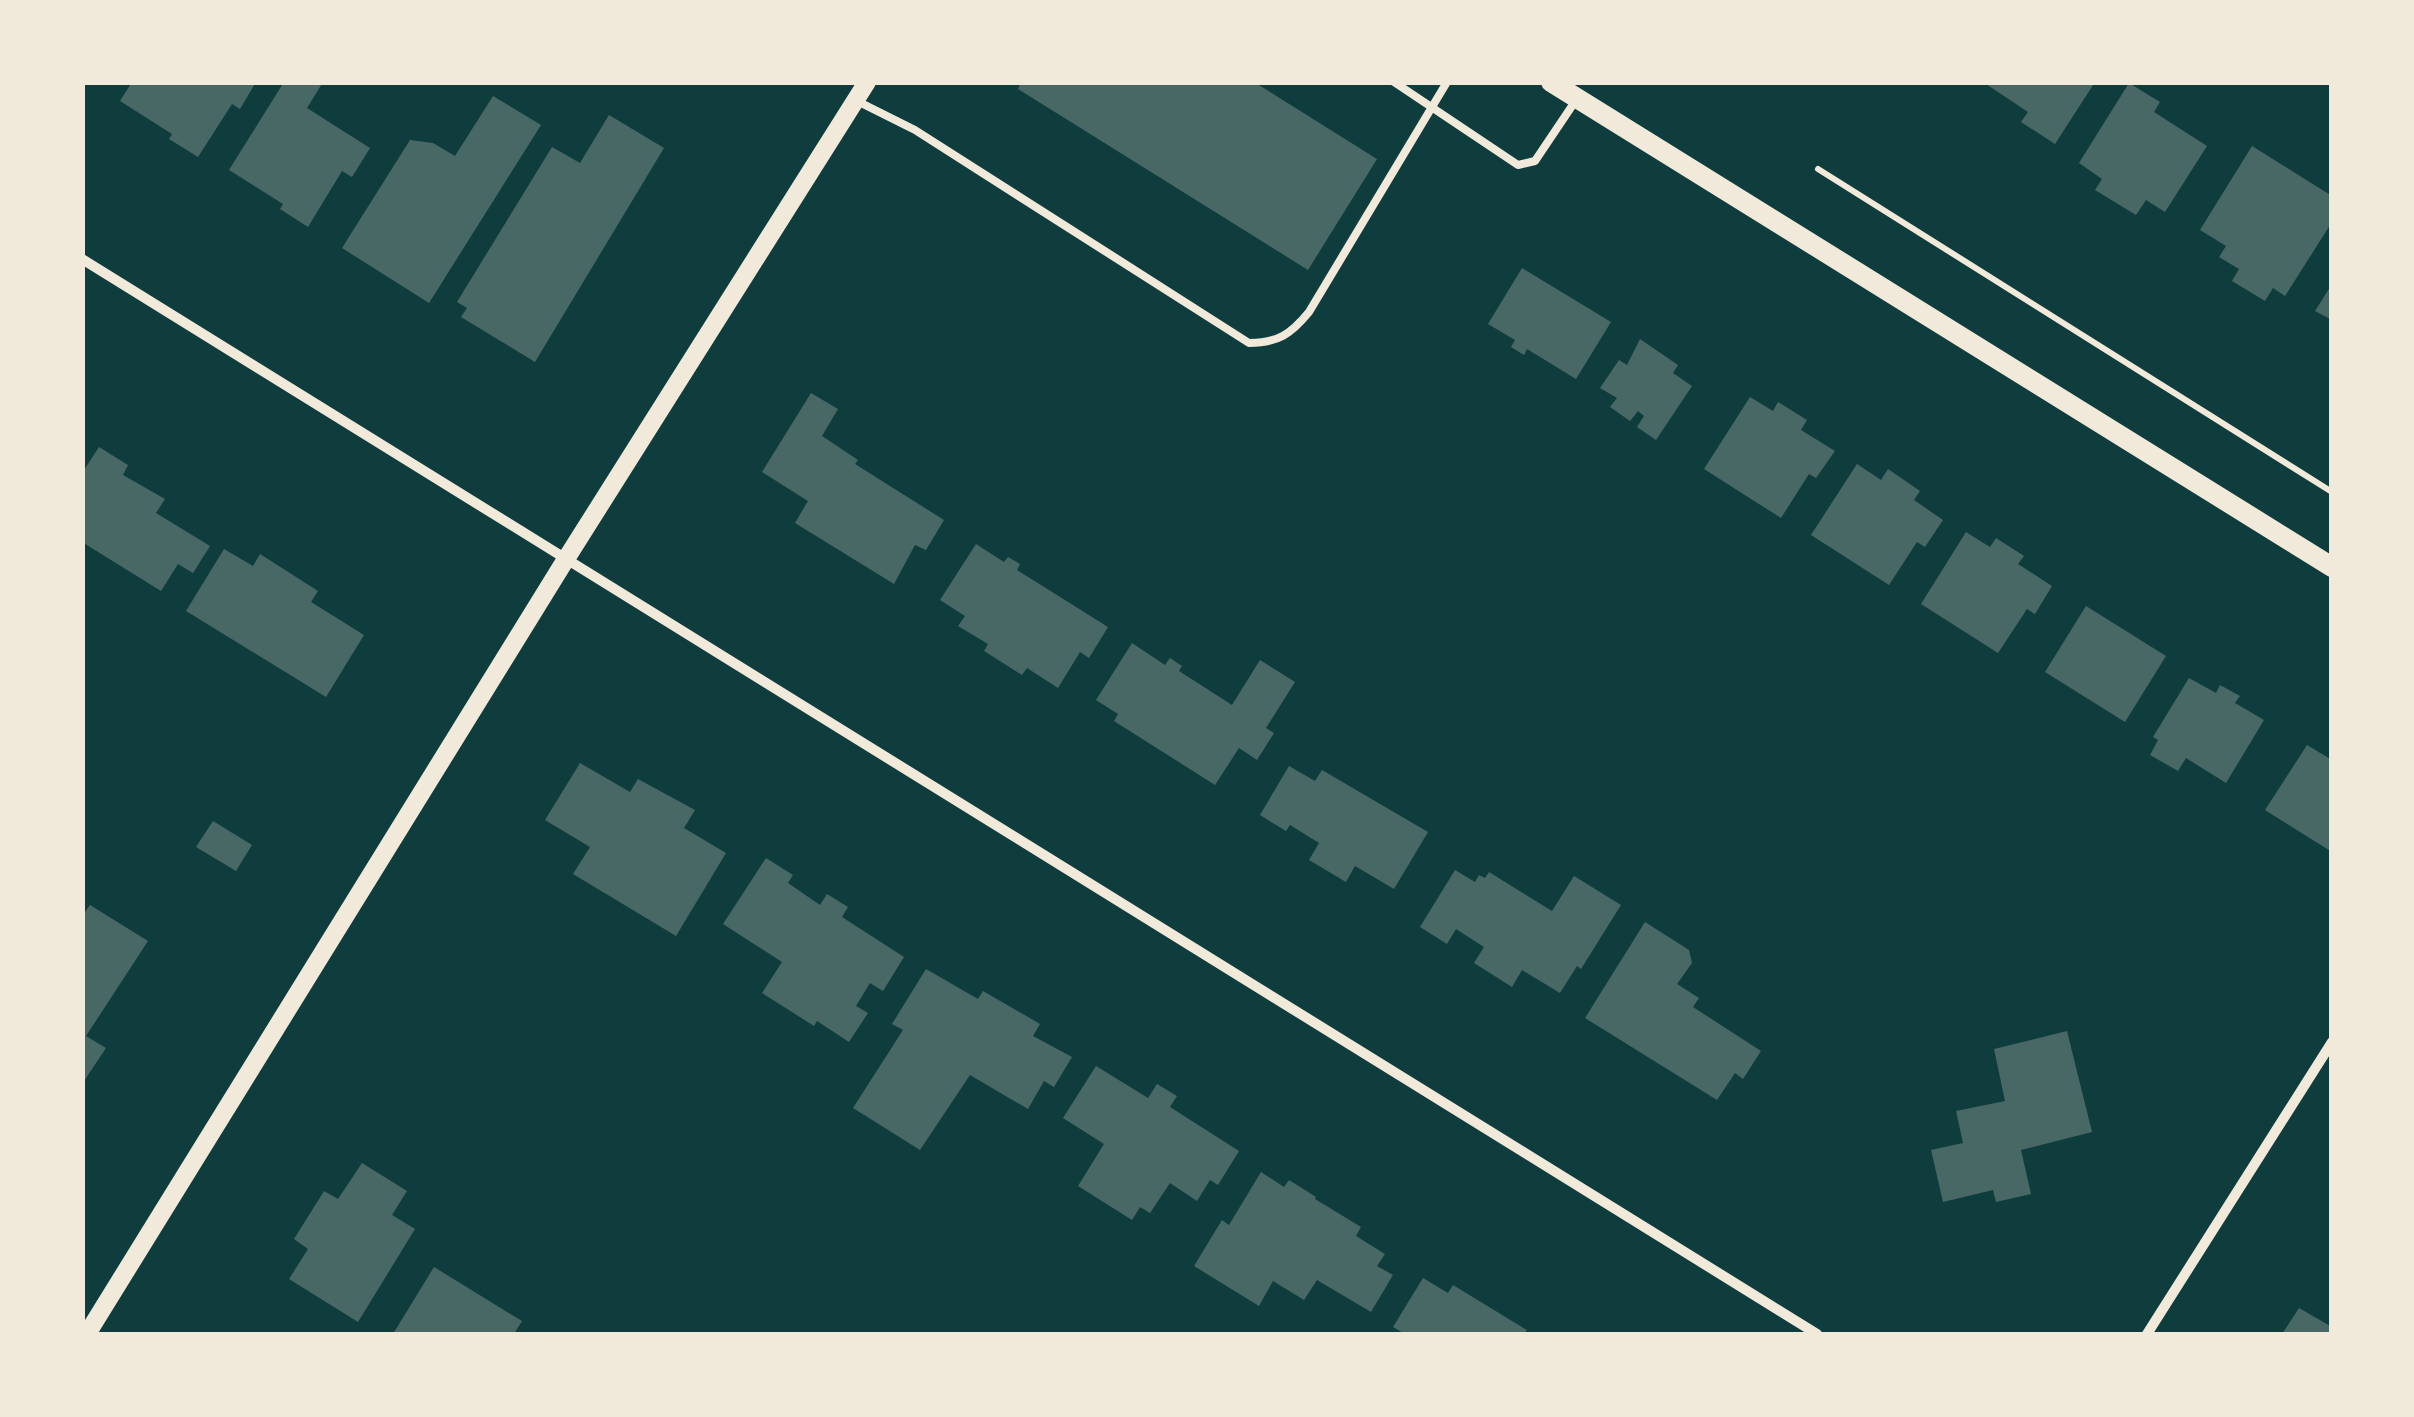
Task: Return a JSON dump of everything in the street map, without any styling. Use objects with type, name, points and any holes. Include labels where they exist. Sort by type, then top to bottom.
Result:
[{"type":"main road","points":[[1550,82],[2332,567]]},
{"type":"street","points":[[85,1334],[867,82]]},
{"type":"street","points":[[82,259],[1817,1334]]},
{"type":"street","points":[[2147,1334],[2332,1042]]},
{"type":"lane","points":[[1394,82],[1518,165],[1535,161],[1577,99]]},
{"type":"lane","points":[[856,100],[915,130],[1249,343],[1267,343],[1290,334],[1309,312],[1447,82]]},
{"type":"path","points":[[1818,169],[2332,492]]},
{"type":"building","points":[[132,82],[256,82],[240,109],[232,104],[198,157],[169,139],[172,134],[120,101]]},
{"type":"building","points":[[284,82],[323,82],[307,108],[370,148],[352,177],[342,171],[308,227],[280,209],[283,204],[229,170]]},
{"type":"building","points":[[1021,82],[1254,82],[1377,159],[1308,270],[1018,89]]},
{"type":"building","points":[[1983,82],[2095,82],[2055,144],[2021,122],[2028,112]]},
{"type":"building","points":[[2129,83],[2160,102],[2154,112],[2207,146],[2165,212],[2146,200],[2136,215],[2095,190],[2102,179],[2079,163]]},
{"type":"building","points":[[493,96],[541,125],[429,303],[342,248],[410,140],[433,143],[455,156]]},
{"type":"building","points":[[609,115],[664,148],[535,362],[461,317],[467,308],[457,302],[552,147],[580,163]]},
{"type":"building","points":[[2252,146],[2332,196],[2332,222],[2285,296],[2273,288],[2265,301],[2232,281],[2239,269],[2219,257],[2226,246],[2200,230]]},
{"type":"building","points":[[1522,268],[1611,322],[1576,379],[1527,349],[1524,355],[1511,347],[1515,340],[1488,324]]},
{"type":"building","points":[[2332,284],[2332,320],[2315,311]]},
{"type":"building","points":[[1640,339],[1678,365],[1673,373],[1692,386],[1656,440],[1637,427],[1644,416],[1638,411],[1630,421],[1610,407],[1617,398],[1600,388],[1619,360],[1627,365]]},
{"type":"building","points":[[811,393],[838,409],[822,436],[858,460],[855,464],[944,520],[926,550],[915,545],[894,584],[795,523],[808,501],[762,472]]},
{"type":"building","points":[[1750,397],[1773,411],[1778,402],[1807,420],[1801,430],[1835,451],[1816,478],[1809,474],[1781,518],[1704,469]]},
{"type":"building","points":[[99,447],[128,465],[123,475],[165,499],[156,513],[210,546],[193,573],[178,564],[161,591],[82,542],[82,473]]},
{"type":"building","points":[[1857,464],[1881,480],[1888,469],[1920,491],[1914,500],[1943,520],[1925,547],[1917,542],[1889,585],[1811,535]]},
{"type":"building","points":[[1966,532],[1990,547],[1996,538],[2024,556],[2018,564],[2052,586],[2035,614],[2027,609],[1998,653],[1921,604]]},
{"type":"building","points":[[976,544],[1004,562],[1008,557],[1020,564],[1017,570],[1108,627],[1089,658],[1080,652],[1058,688],[1027,668],[1022,675],[984,651],[988,644],[958,626],[965,616],[940,600]]},
{"type":"building","points":[[224,549],[253,566],[260,554],[318,591],[311,602],[364,635],[326,697],[186,611]]},
{"type":"building","points":[[2086,606],[2166,656],[2125,722],[2045,672]]},
{"type":"building","points":[[1132,643],[1165,665],[1170,658],[1182,666],[1179,671],[1232,705],[1260,660],[1295,682],[1266,728],[1274,733],[1257,760],[1239,748],[1215,785],[1114,721],[1118,714],[1096,700]]},
{"type":"building","points":[[2189,678],[2216,693],[2220,685],[2240,696],[2235,703],[2264,720],[2226,783],[2186,758],[2178,771],[2150,755],[2158,740],[2153,737]]},
{"type":"building","points":[[2307,745],[2332,760],[2332,852],[2265,810]]},
{"type":"building","points":[[580,763],[630,792],[638,779],[695,810],[684,828],[726,853],[676,936],[573,874],[590,847],[545,820]]},
{"type":"building","points":[[1289,766],[1315,781],[1322,770],[1428,832],[1394,889],[1355,866],[1346,882],[1309,860],[1319,843],[1290,825],[1286,831],[1260,815]]},
{"type":"building","points":[[213,821],[252,845],[236,871],[196,847]]},
{"type":"building","points":[[766,858],[793,875],[788,883],[820,905],[827,894],[848,907],[842,917],[904,957],[883,991],[870,983],[856,1006],[868,1013],[849,1042],[817,1021],[814,1026],[762,993],[782,962],[723,924]]},
{"type":"building","points":[[1455,870],[1475,882],[1479,875],[1485,878],[1489,872],[1552,911],[1574,876],[1621,905],[1581,969],[1577,966],[1560,993],[1522,970],[1512,987],[1474,963],[1484,947],[1456,929],[1447,944],[1420,927]]},
{"type":"building","points":[[90,905],[148,941],[86,1036],[106,1048],[82,1084],[82,916]]},
{"type":"building","points":[[1645,922],[1689,950],[1692,963],[1677,984],[1699,998],[1693,1007],[1761,1051],[1743,1079],[1735,1073],[1717,1100],[1585,1018]]},
{"type":"building","points":[[926,969],[978,999],[983,991],[1040,1024],[1033,1036],[1072,1057],[1054,1087],[1044,1081],[1028,1109],[970,1075],[920,1150],[853,1108],[903,1030],[892,1024]]},
{"type":"building","points":[[2067,1031],[2092,1132],[2021,1150],[2031,1194],[1996,1202],[1993,1190],[1943,1202],[1931,1150],[1963,1143],[1956,1111],[2005,1101],[1994,1049]]},
{"type":"building","points":[[1096,1066],[1148,1098],[1157,1084],[1177,1096],[1170,1107],[1239,1151],[1218,1185],[1210,1180],[1197,1201],[1170,1183],[1150,1213],[1140,1207],[1132,1220],[1078,1186],[1104,1144],[1063,1118]]},
{"type":"building","points":[[362,1163],[407,1191],[392,1215],[415,1229],[358,1322],[289,1279],[308,1249],[294,1239],[324,1191],[338,1199]]},
{"type":"building","points":[[1261,1172],[1284,1187],[1289,1180],[1316,1197],[1361,1227],[1356,1236],[1385,1254],[1377,1266],[1393,1275],[1371,1312],[1317,1280],[1304,1300],[1273,1281],[1259,1306],[1194,1266],[1222,1220],[1229,1225]]},
{"type":"building","points":[[434,1267],[522,1321],[514,1334],[393,1334]]},
{"type":"building","points":[[1423,1278],[1448,1293],[1453,1285],[1527,1330],[1524,1334],[1405,1334],[1393,1327]]},
{"type":"building","points":[[2299,1308],[2332,1327],[2332,1334],[2282,1334]]}]
